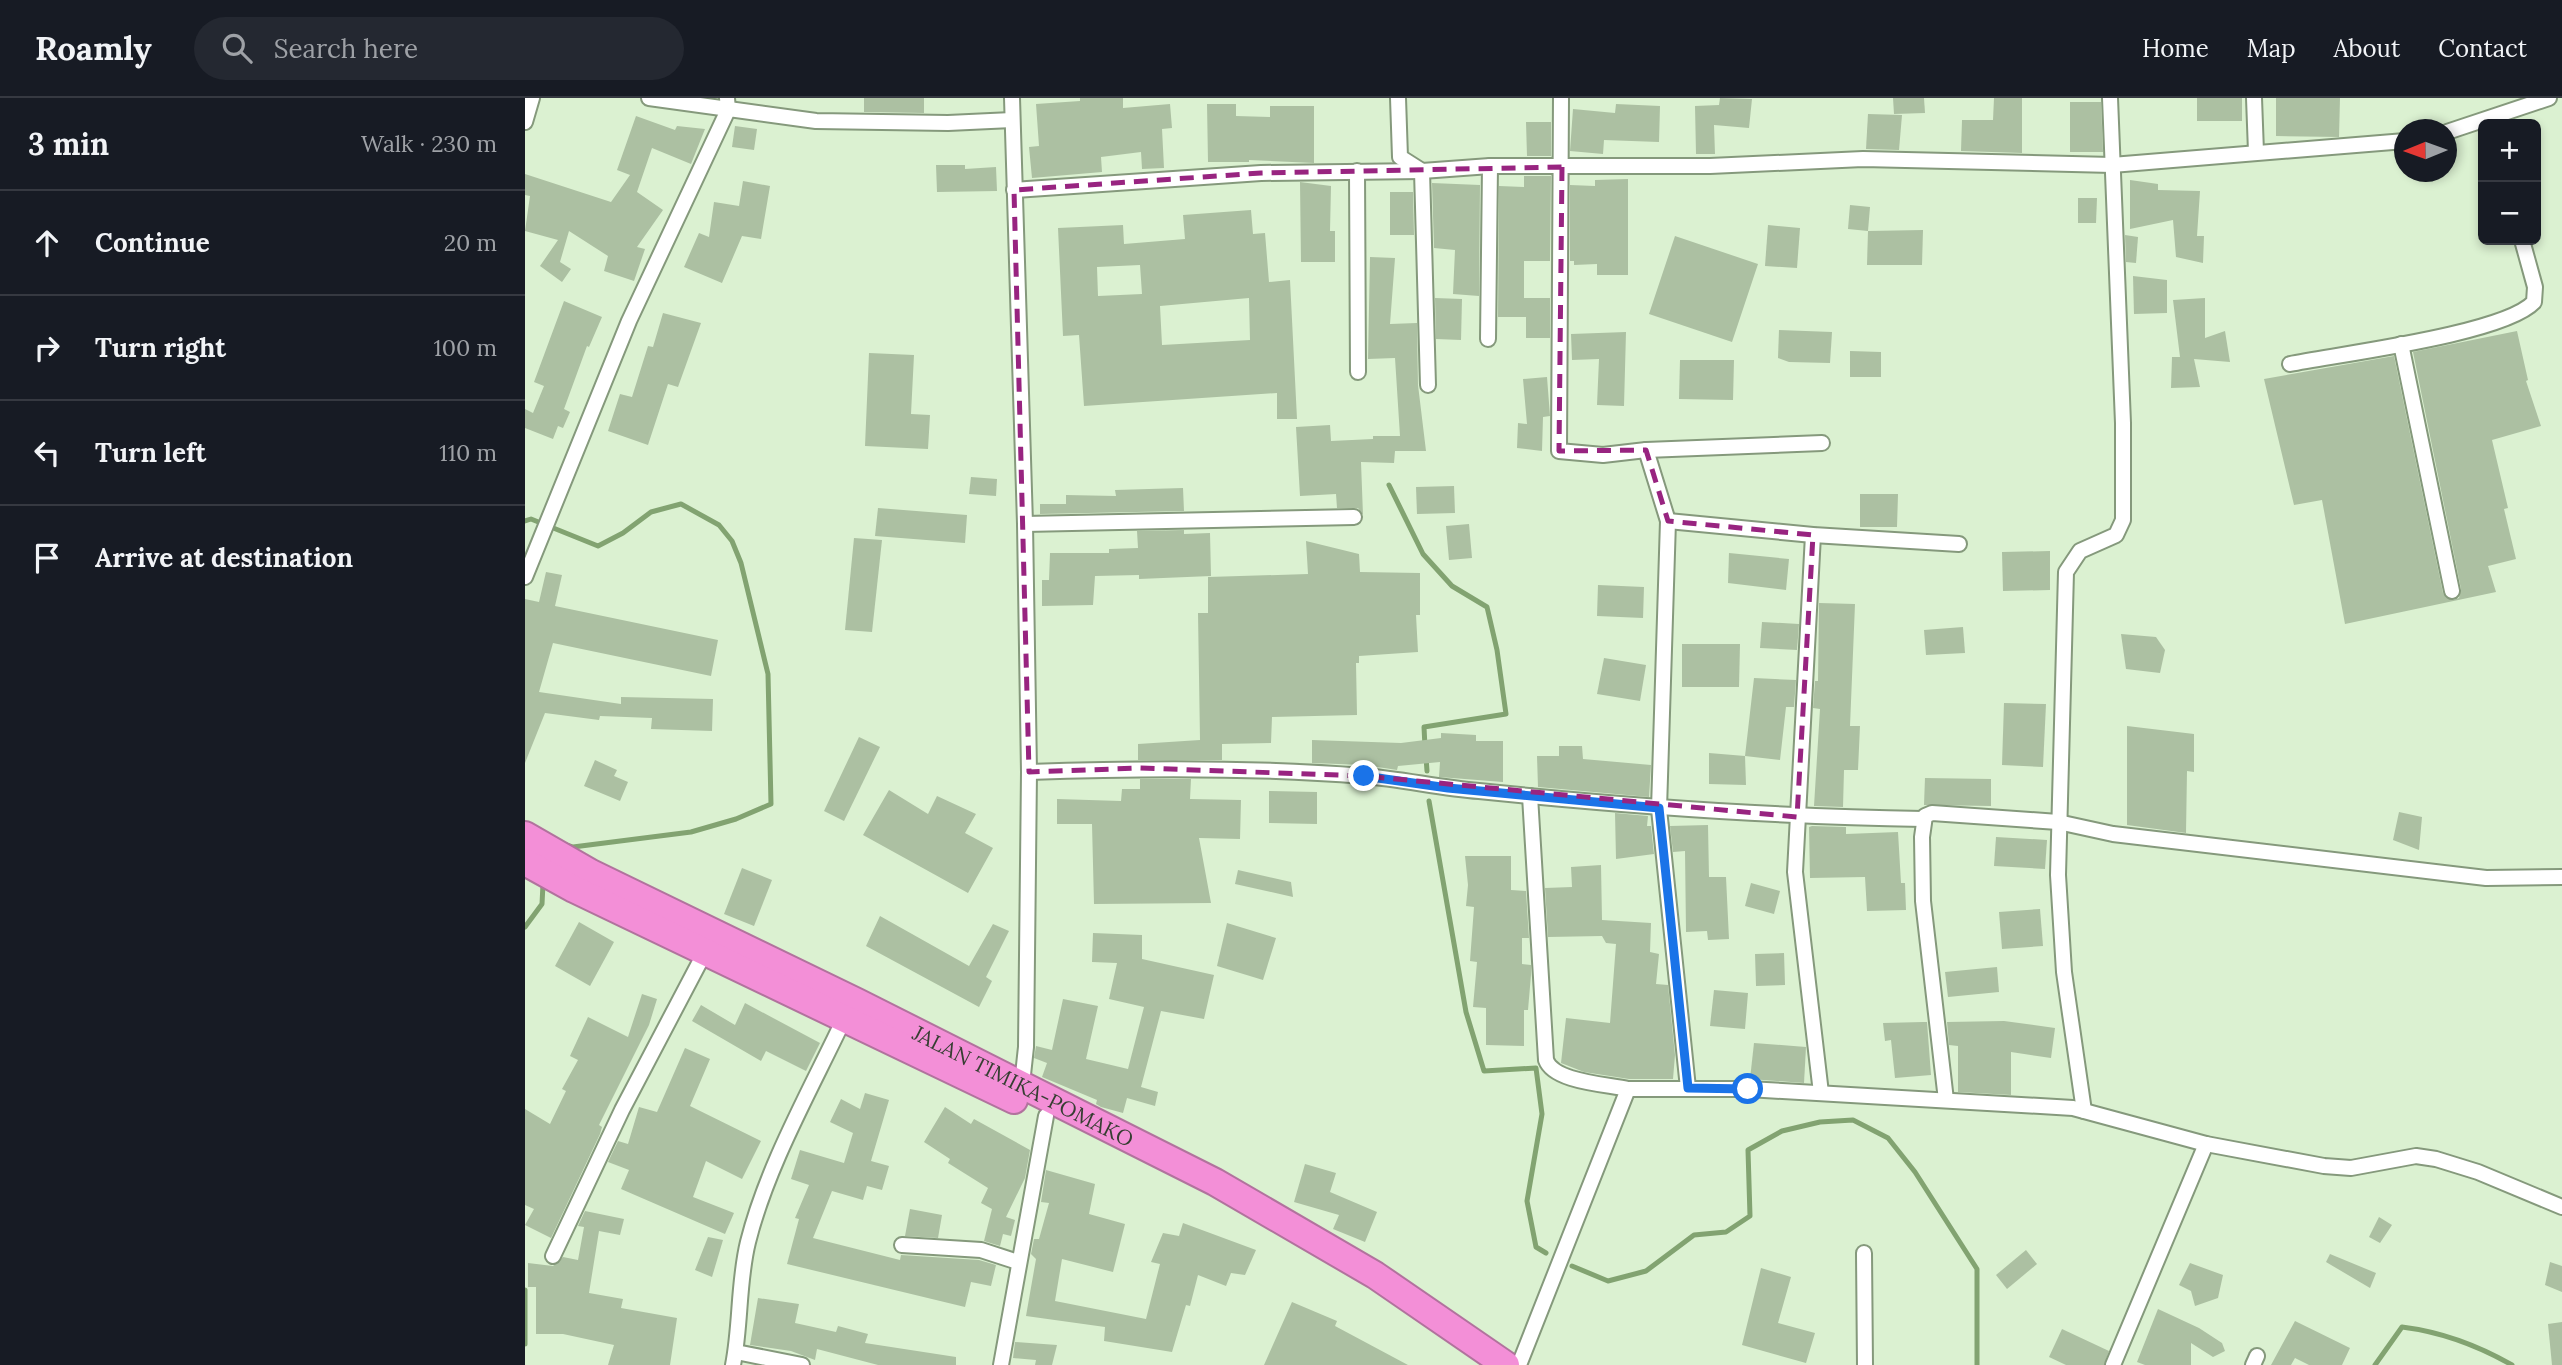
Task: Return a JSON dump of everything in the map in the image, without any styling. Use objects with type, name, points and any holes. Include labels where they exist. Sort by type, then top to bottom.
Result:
[{"type":"highway","name":"JALAN TIMIKA-POMAKO","points":[[525,835],[591,873],[1022,1084],[1275,1214],[1409,1297],[1506,1365]]},
{"type":"highway","name":"JALAN TIMIKA-POMAKO","points":[[525,862],[1046,1116],[1263,1228],[1366,1289],[1480,1365]]},
{"type":"street","points":[[525,122],[533,98]]},
{"type":"street","points":[[649,98],[728,104],[816,121],[948,123],[1012,120]]},
{"type":"street","points":[[1012,98],[1025,524],[1029,772],[1026,1047],[1022,1084]]},
{"type":"street","points":[[1398,98],[1400,157],[1422,171]]},
{"type":"street","points":[[1560,98],[1562,166],[1559,451],[1603,455],[1646,450],[1822,443]]},
{"type":"street","points":[[2084,1111],[2064,972],[2058,822],[2066,572],[2080,551],[2116,536],[2123,520],[2123,423],[2110,98]]},
{"type":"street","points":[[2254,98],[2256,152]]},
{"type":"street","points":[[2494,119],[2515,104],[2549,98]]},
{"type":"street","points":[[525,577],[629,321],[728,104]]},
{"type":"street","points":[[2457,130],[2478,125]]},
{"type":"street","points":[[1014,190],[1186,177],[1422,171],[1490,166],[1710,166],[1863,159],[1930,163],[2112,165],[2394,142]]},
{"type":"street","points":[[1488,339],[1490,166]]},
{"type":"street","points":[[1357,171],[1358,372]]},
{"type":"street","points":[[1422,171],[1428,385]]},
{"type":"street","points":[[2290,364],[2484,326],[2526,311],[2534,302],[2535,287],[2523,245]]},
{"type":"street","points":[[2401,344],[2452,591]]},
{"type":"street","points":[[1646,450],[1668,521],[1659,808],[1688,1088]]},
{"type":"street","points":[[1025,524],[1354,517]]},
{"type":"street","points":[[1668,521],[1814,535],[1959,544]]},
{"type":"street","points":[[1814,535],[1797,817],[1797,900],[1821,1093]]},
{"type":"street","points":[[1029,772],[1140,768],[1364,776],[1530,796],[1797,817],[1923,819],[1932,813],[2058,822],[2113,834],[2486,878],[2562,877]]},
{"type":"street","points":[[1530,796],[1546,1060],[1549,1067],[1559,1075],[1628,1089],[1688,1088],[1821,1093],[2084,1111],[2207,1144],[2338,1167],[2416,1156],[2436,1158],[2478,1172],[2562,1207]]},
{"type":"street","points":[[1923,819],[1923,901],[1946,1100]]},
{"type":"street","points":[[553,1256],[622,1110],[705,952]]},
{"type":"street","points":[[802,1365],[734,1359],[744,1266],[755,1219],[802,1108],[844,1019]]},
{"type":"street","points":[[1519,1365],[1628,1089]]},
{"type":"street","points":[[1001,1365],[1046,1116]]},
{"type":"street","points":[[2113,1365],[2207,1144]]},
{"type":"street","points":[[902,1245],[981,1250],[1018,1262]]},
{"type":"street","points":[[1864,1253],[1864,1365]]},
{"type":"highlighted area","points":[[1562,167],[1559,451],[1646,450],[1668,521],[1813,535],[1797,817],[1364,776],[1140,768],[1029,772],[1014,190],[1261,173]]},
{"type":"building","points":[[864,98],[924,98],[924,113],[864,112]]},
{"type":"building","points":[[1080,98],[1123,98],[1123,108],[1170,104],[1172,128],[1162,129],[1164,168],[1142,169],[1141,152],[1101,157],[1102,172],[1032,178],[1029,147],[1039,146],[1036,104],[1080,101]]},
{"type":"building","points":[[1720,98],[1752,99],[1749,128],[1714,125],[1715,154],[1696,154],[1695,106],[1719,105]]},
{"type":"building","points":[[1893,98],[1924,98],[1925,113],[1894,114]]},
{"type":"building","points":[[1994,98],[2022,98],[2022,153],[1961,151],[1962,120],[1993,120]]},
{"type":"building","points":[[2197,98],[2242,98],[2242,121],[2197,121]]},
{"type":"building","points":[[2276,98],[2340,98],[2339,137],[2276,136]]},
{"type":"building","points":[[2070,102],[2101,102],[2103,152],[2070,152]]},
{"type":"building","points":[[1207,104],[1236,104],[1236,116],[1270,117],[1270,106],[1314,106],[1314,163],[1249,160],[1208,162]]},
{"type":"building","points":[[1616,104],[1660,106],[1659,142],[1604,140],[1603,154],[1570,151],[1573,109],[1615,113]]},
{"type":"building","points":[[1868,114],[1902,115],[1899,150],[1866,149]]},
{"type":"building","points":[[636,116],[675,130],[677,126],[705,129],[691,164],[652,148],[637,192],[663,210],[637,247],[645,249],[634,281],[604,271],[608,256],[569,231],[560,262],[571,269],[562,282],[540,266],[558,240],[525,231],[530,196],[525,195],[525,174],[611,202],[630,175],[617,170]]},
{"type":"building","points":[[1526,122],[1551,122],[1551,156],[1527,156]]},
{"type":"building","points":[[735,126],[757,129],[754,150],[732,147]]},
{"type":"building","points":[[936,165],[965,165],[965,169],[996,167],[997,191],[937,192]]},
{"type":"building","points":[[1524,176],[1551,176],[1550,261],[1524,261],[1524,298],[1550,298],[1550,338],[1526,338],[1526,317],[1498,317],[1499,186],[1524,187]]},
{"type":"building","points":[[1628,179],[1628,275],[1597,275],[1597,264],[1574,265],[1574,261],[1570,261],[1570,185],[1595,186],[1595,180]]},
{"type":"building","points":[[2130,180],[2158,184],[2158,190],[2200,191],[2197,236],[2204,236],[2203,263],[2176,257],[2173,220],[2130,229]]},
{"type":"building","points":[[743,181],[770,186],[761,239],[742,236],[722,283],[684,267],[699,233],[709,237],[714,202],[739,206]]},
{"type":"building","points":[[1300,182],[1331,186],[1330,231],[1335,231],[1335,262],[1301,262]]},
{"type":"building","points":[[1432,183],[1480,185],[1479,296],[1453,294],[1455,250],[1434,248]]},
{"type":"building","points":[[1390,192],[1413,192],[1414,235],[1390,235]]},
{"type":"building","points":[[2078,198],[2097,198],[2096,223],[2078,223]]},
{"type":"building","points":[[1850,205],[1870,207],[1868,231],[1848,229]]},
{"type":"building","points":[[1251,210],[1253,234],[1265,233],[1269,282],[1290,280],[1297,419],[1277,419],[1277,393],[1084,406],[1079,335],[1063,336],[1058,228],[1123,225],[1124,244],[1185,239],[1183,215]],"holes":[[[1140,265],[1142,294],[1098,296],[1097,267]],[[1249,298],[1250,340],[1162,345],[1160,306]]]},
{"type":"building","points":[[1768,225],[1800,228],[1797,268],[1765,266]]},
{"type":"building","points":[[1923,230],[1922,265],[1867,265],[1868,231]]},
{"type":"building","points":[[2125,235],[2138,237],[2136,263],[2126,262]]},
{"type":"building","points":[[1675,236],[1758,264],[1732,342],[1649,314]]},
{"type":"building","points":[[1370,257],[1395,258],[1390,324],[1417,323],[1418,385],[1426,451],[1395,451],[1394,463],[1361,462],[1363,515],[1358,508],[1337,508],[1336,494],[1300,496],[1296,427],[1330,425],[1331,441],[1400,436],[1395,358],[1368,359]]},
{"type":"building","points":[[2133,276],[2167,280],[2167,313],[2134,314]]},
{"type":"building","points":[[1435,298],[1462,299],[1461,340],[1436,339]]},
{"type":"building","points":[[2205,298],[2205,338],[2225,331],[2230,362],[2194,359],[2200,387],[2171,388],[2172,357],[2180,357],[2173,300]]},
{"type":"building","points":[[564,301],[602,317],[589,347],[587,346],[564,409],[570,412],[563,428],[558,426],[553,439],[525,428],[525,409],[533,413],[544,386],[534,382]]},
{"type":"building","points":[[663,313],[701,323],[678,387],[668,384],[648,445],[608,431],[620,394],[632,397],[648,346],[653,347]]},
{"type":"building","points":[[1779,330],[1832,332],[1830,363],[1789,362],[1778,358]]},
{"type":"building","points":[[2517,331],[2528,380],[2526,381],[2541,426],[2492,440],[2508,508],[2504,509],[2516,559],[2488,566],[2496,592],[2345,624],[2322,500],[2294,505],[2264,379],[2394,356],[2443,593],[2453,600],[2459,598],[2461,589],[2413,352]]},
{"type":"building","points":[[1626,332],[1624,406],[1597,405],[1599,359],[1572,360],[1571,334]]},
{"type":"building","points":[[1850,351],[1881,352],[1881,377],[1850,377]]},
{"type":"building","points":[[869,353],[914,355],[911,414],[930,415],[928,449],[865,446]]},
{"type":"building","points":[[1680,360],[1734,360],[1733,400],[1679,399]]},
{"type":"building","points":[[1547,377],[1550,416],[1543,417],[1542,451],[1517,448],[1518,423],[1527,424],[1523,379]]},
{"type":"building","points":[[971,477],[997,479],[996,496],[969,494]]},
{"type":"building","points":[[1454,486],[1455,513],[1417,514],[1416,487]]},
{"type":"building","points":[[1183,488],[1184,511],[1040,514],[1040,504],[1066,504],[1066,495],[1116,496],[1115,490]]},
{"type":"building","points":[[1860,494],[1898,494],[1897,527],[1860,527]]},
{"type":"building","points":[[878,508],[967,515],[965,543],[875,536]]},
{"type":"building","points":[[1469,524],[1472,558],[1449,560],[1446,526]]},
{"type":"building","points":[[1184,530],[1184,534],[1210,533],[1211,576],[1139,579],[1139,575],[1095,576],[1093,605],[1042,606],[1042,580],[1049,580],[1050,553],[1109,553],[1109,549],[1138,548],[1137,531]]},
{"type":"building","points":[[854,538],[882,540],[872,632],[845,630]]},
{"type":"building","points":[[1306,541],[1359,554],[1360,572],[1420,573],[1420,615],[1416,615],[1418,652],[1359,656],[1359,663],[1356,663],[1357,715],[1272,717],[1271,743],[1222,744],[1222,760],[1138,760],[1138,744],[1200,740],[1198,613],[1208,613],[1208,577],[1308,574]]},
{"type":"building","points":[[2050,551],[2050,590],[2003,591],[2002,552]]},
{"type":"building","points":[[1729,553],[1789,559],[1786,590],[1728,583]]},
{"type":"building","points":[[546,572],[562,575],[555,606],[718,640],[711,676],[553,643],[539,692],[621,704],[621,697],[713,699],[712,731],[651,729],[652,718],[600,716],[599,720],[545,713],[525,763],[525,599],[539,602]]},
{"type":"building","points":[[1598,585],[1644,587],[1643,618],[1597,616]]},
{"type":"building","points":[[1819,603],[1855,604],[1850,726],[1860,726],[1858,770],[1844,770],[1843,807],[1814,806],[1820,709],[1813,708],[1815,681],[1818,681]]},
{"type":"building","points":[[1762,622],[1799,624],[1797,650],[1760,648]]},
{"type":"building","points":[[1963,627],[1965,653],[1926,655],[1924,630]]},
{"type":"building","points":[[2121,634],[2156,637],[2165,650],[2160,673],[2126,669]]},
{"type":"building","points":[[1682,644],[1740,644],[1739,687],[1682,687]]},
{"type":"building","points":[[1604,658],[1646,665],[1640,701],[1597,694]]},
{"type":"building","points":[[1754,678],[1796,680],[1794,707],[1786,707],[1780,760],[1745,756]]},
{"type":"building","points":[[2004,703],[2046,704],[2043,767],[2002,765]]},
{"type":"building","points":[[2127,726],[2194,734],[2194,772],[2187,771],[2186,833],[2127,825]]},
{"type":"building","points":[[1441,733],[1476,735],[1476,741],[1503,741],[1503,782],[1439,777],[1440,762],[1398,766],[1397,770],[1365,765],[1312,763],[1312,740],[1401,743],[1441,738]]},
{"type":"building","points":[[859,737],[880,747],[844,821],[824,811]]},
{"type":"building","points":[[1559,746],[1582,746],[1583,759],[1651,765],[1649,797],[1538,787],[1537,756],[1559,756]]},
{"type":"building","points":[[1709,753],[1745,756],[1746,785],[1709,784]]},
{"type":"building","points":[[595,760],[617,770],[614,776],[628,782],[620,801],[584,786]]},
{"type":"building","points":[[1925,778],[1991,779],[1991,806],[1924,805]]},
{"type":"building","points":[[1140,779],[1191,779],[1190,799],[1241,800],[1240,839],[1199,838],[1211,903],[1094,904],[1092,824],[1057,824],[1057,799],[1121,801],[1122,789],[1140,789]]},
{"type":"building","points":[[889,790],[928,814],[937,796],[976,814],[965,833],[993,848],[968,893],[863,835]]},
{"type":"building","points":[[1269,791],[1317,792],[1317,824],[1269,823]]},
{"type":"building","points":[[2399,812],[2422,817],[2419,850],[2393,840]]},
{"type":"building","points":[[1615,813],[1648,816],[1647,826],[1651,826],[1654,854],[1616,859]]},
{"type":"building","points":[[1708,825],[1709,877],[1726,877],[1729,939],[1708,940],[1707,931],[1686,932],[1685,851],[1673,852],[1670,826]]},
{"type":"building","points":[[1809,827],[1846,827],[1846,834],[1898,832],[1901,883],[1905,883],[1906,910],[1867,911],[1865,877],[1810,878]]},
{"type":"building","points":[[1996,837],[2047,840],[2045,869],[1994,866]]},
{"type":"building","points":[[1465,856],[1511,856],[1511,890],[1526,891],[1529,938],[1522,938],[1522,964],[1531,965],[1531,975],[1528,1010],[1524,1010],[1524,1046],[1486,1045],[1486,1008],[1473,1007],[1477,962],[1470,961],[1474,907],[1466,906],[1468,885]]},
{"type":"building","points":[[1601,865],[1602,920],[1651,923],[1650,952],[1659,954],[1656,984],[1668,985],[1675,1055],[1673,1079],[1629,1079],[1584,1072],[1561,1063],[1566,1018],[1610,1023],[1616,944],[1606,943],[1602,936],[1548,937],[1545,888],[1572,887],[1571,867]]},
{"type":"building","points":[[742,868],[772,880],[754,926],[724,914]]},
{"type":"building","points":[[1238,870],[1291,882],[1293,897],[1235,884]]},
{"type":"building","points":[[1751,883],[1780,891],[1774,914],[1745,906]]},
{"type":"building","points":[[2040,909],[2043,946],[2002,949],[1999,912]]},
{"type":"building","points":[[880,916],[969,966],[993,924],[1009,931],[986,977],[992,981],[979,1007],[866,946]]},
{"type":"building","points":[[579,922],[614,942],[590,986],[555,966]]},
{"type":"building","points":[[1227,923],[1276,938],[1263,980],[1217,966]]},
{"type":"building","points":[[1093,933],[1142,935],[1142,959],[1214,975],[1204,1019],[1161,1011],[1141,1087],[1158,1092],[1155,1106],[1127,1098],[1123,1113],[1101,1107],[1096,1104],[1097,1100],[1042,1077],[1047,1063],[1034,1058],[1036,1046],[1052,1050],[1063,999],[1098,1006],[1086,1059],[1128,1069],[1144,1007],[1109,999],[1117,963],[1092,962]]},
{"type":"building","points":[[1784,953],[1785,985],[1756,986],[1755,954]]},
{"type":"building","points":[[1997,967],[1999,992],[1948,997],[1945,972]]},
{"type":"building","points":[[1714,990],[1748,993],[1745,1029],[1710,1026]]},
{"type":"building","points":[[642,994],[657,999],[649,1025],[599,1125],[602,1127],[600,1134],[551,1238],[525,1225],[534,1209],[525,1205],[525,1109],[550,1124],[566,1091],[562,1089],[578,1060],[570,1056],[588,1017],[628,1037]]},
{"type":"building","points":[[745,1003],[820,1043],[806,1071],[766,1051],[761,1061],[692,1021],[701,1005],[735,1025]]},
{"type":"building","points":[[2004,1021],[2055,1028],[2051,1058],[2011,1052],[2011,1095],[1958,1092],[1958,1046],[1949,1045],[1947,1022]]},
{"type":"building","points":[[1927,1022],[1931,1075],[1895,1078],[1891,1040],[1885,1041],[1883,1023]]},
{"type":"building","points":[[1754,1043],[1806,1047],[1804,1083],[1750,1079]]},
{"type":"building","points":[[685,1048],[710,1059],[690,1106],[761,1141],[742,1179],[706,1161],[693,1197],[734,1213],[725,1234],[621,1189],[629,1170],[608,1162],[618,1141],[628,1144],[639,1107],[657,1112]]},
{"type":"building","points":[[865,1093],[889,1100],[871,1161],[889,1166],[882,1190],[867,1186],[863,1200],[832,1191],[813,1238],[900,1260],[901,1255],[979,1260],[996,1265],[991,1286],[971,1282],[965,1307],[787,1264],[799,1219],[795,1218],[809,1185],[791,1179],[800,1150],[844,1163],[853,1133],[830,1122],[841,1099],[860,1109]]},
{"type":"building","points":[[945,1107],[971,1124],[974,1119],[1030,1150],[1025,1178],[1006,1217],[1015,1220],[1011,1236],[1003,1234],[1000,1246],[984,1241],[992,1209],[981,1203],[988,1188],[948,1163],[950,1159],[924,1142]]},
{"type":"building","points":[[1305,1164],[1336,1173],[1330,1192],[1377,1212],[1365,1242],[1333,1229],[1339,1215],[1294,1202]]},
{"type":"building","points":[[1046,1170],[1095,1184],[1089,1214],[1125,1224],[1113,1272],[1062,1259],[1055,1301],[1146,1319],[1160,1264],[1151,1262],[1163,1233],[1179,1236],[1183,1223],[1256,1250],[1245,1275],[1231,1273],[1226,1286],[1198,1275],[1190,1306],[1186,1305],[1172,1352],[1104,1341],[1105,1327],[1026,1316],[1036,1259],[1031,1254],[1034,1239],[1039,1239],[1049,1203],[1041,1202]]},
{"type":"building","points":[[910,1209],[942,1215],[938,1238],[905,1236]]},
{"type":"building","points":[[585,1211],[624,1219],[620,1235],[599,1231],[589,1293],[623,1299],[621,1308],[677,1318],[670,1365],[608,1365],[614,1345],[563,1334],[536,1334],[536,1287],[528,1287],[528,1263],[553,1266],[563,1257],[578,1260],[584,1227],[578,1226]]},
{"type":"building","points":[[2379,1217],[2392,1225],[2380,1243],[2369,1237]]},
{"type":"building","points":[[708,1237],[723,1240],[712,1277],[695,1270]]},
{"type":"building","points":[[2026,1250],[2037,1264],[2007,1289],[1996,1275]]},
{"type":"building","points":[[2330,1254],[2376,1273],[2370,1288],[2326,1262]]},
{"type":"building","points":[[2550,1262],[2562,1266],[2562,1292],[2545,1285]]},
{"type":"building","points":[[2190,1263],[2223,1275],[2218,1298],[2195,1306],[2191,1291],[2179,1285]]},
{"type":"building","points":[[1761,1268],[1791,1277],[1778,1323],[1815,1333],[1806,1363],[1742,1345]]},
{"type":"building","points":[[758,1298],[799,1304],[795,1323],[836,1332],[838,1326],[868,1334],[865,1343],[956,1357],[956,1365],[878,1365],[817,1349],[815,1360],[791,1351],[750,1345]]},
{"type":"building","points":[[1292,1302],[1337,1321],[1335,1326],[1408,1365],[1264,1365]]},
{"type":"building","points":[[2158,1309],[2199,1328],[2222,1343],[2225,1351],[2213,1357],[2191,1343],[2191,1365],[2145,1365],[2137,1362]]},
{"type":"building","points":[[2295,1321],[2350,1348],[2342,1365],[2309,1365],[2295,1358],[2291,1365],[2271,1365]]},
{"type":"building","points":[[2562,1322],[2562,1365],[2552,1365],[2548,1324]]},
{"type":"building","points":[[2062,1329],[2109,1351],[2104,1365],[2066,1365],[2049,1357]]},
{"type":"building","points":[[1015,1342],[1057,1345],[1052,1365],[1035,1365],[1036,1360],[1013,1358]]},
{"type":"waterway","points":[[1389,485],[1423,554],[1452,586],[1487,607],[1497,650],[1506,714],[1424,727],[1425,747]]},
{"type":"waterway","points":[[525,521],[531,519],[598,546],[623,533],[651,512],[681,504],[719,525],[732,541],[741,563],[768,674],[771,804],[736,819],[691,832],[573,847],[567,845]]},
{"type":"waterway","points":[[1426,757],[1427,771]]},
{"type":"waterway","points":[[1429,801],[1466,1012],[1484,1071],[1536,1068],[1542,1114],[1527,1201],[1536,1247],[1546,1253]]},
{"type":"waterway","points":[[525,927],[542,904],[543,884]]},
{"type":"waterway","points":[[1572,1266],[1608,1281],[1646,1271],[1694,1235],[1726,1232],[1750,1216],[1748,1150],[1782,1131],[1820,1122],[1853,1120],[1888,1138],[1915,1172],[1977,1269],[1977,1365]]},
{"type":"waterway","points":[[525,1290],[525,1344]]},
{"type":"waterway","points":[[2375,1365],[2402,1327],[2459,1340],[2512,1365]]},
{"type":"route","points":[[1364,776],[1448,788],[1659,808],[1688,1088],[1748,1089]]}]
